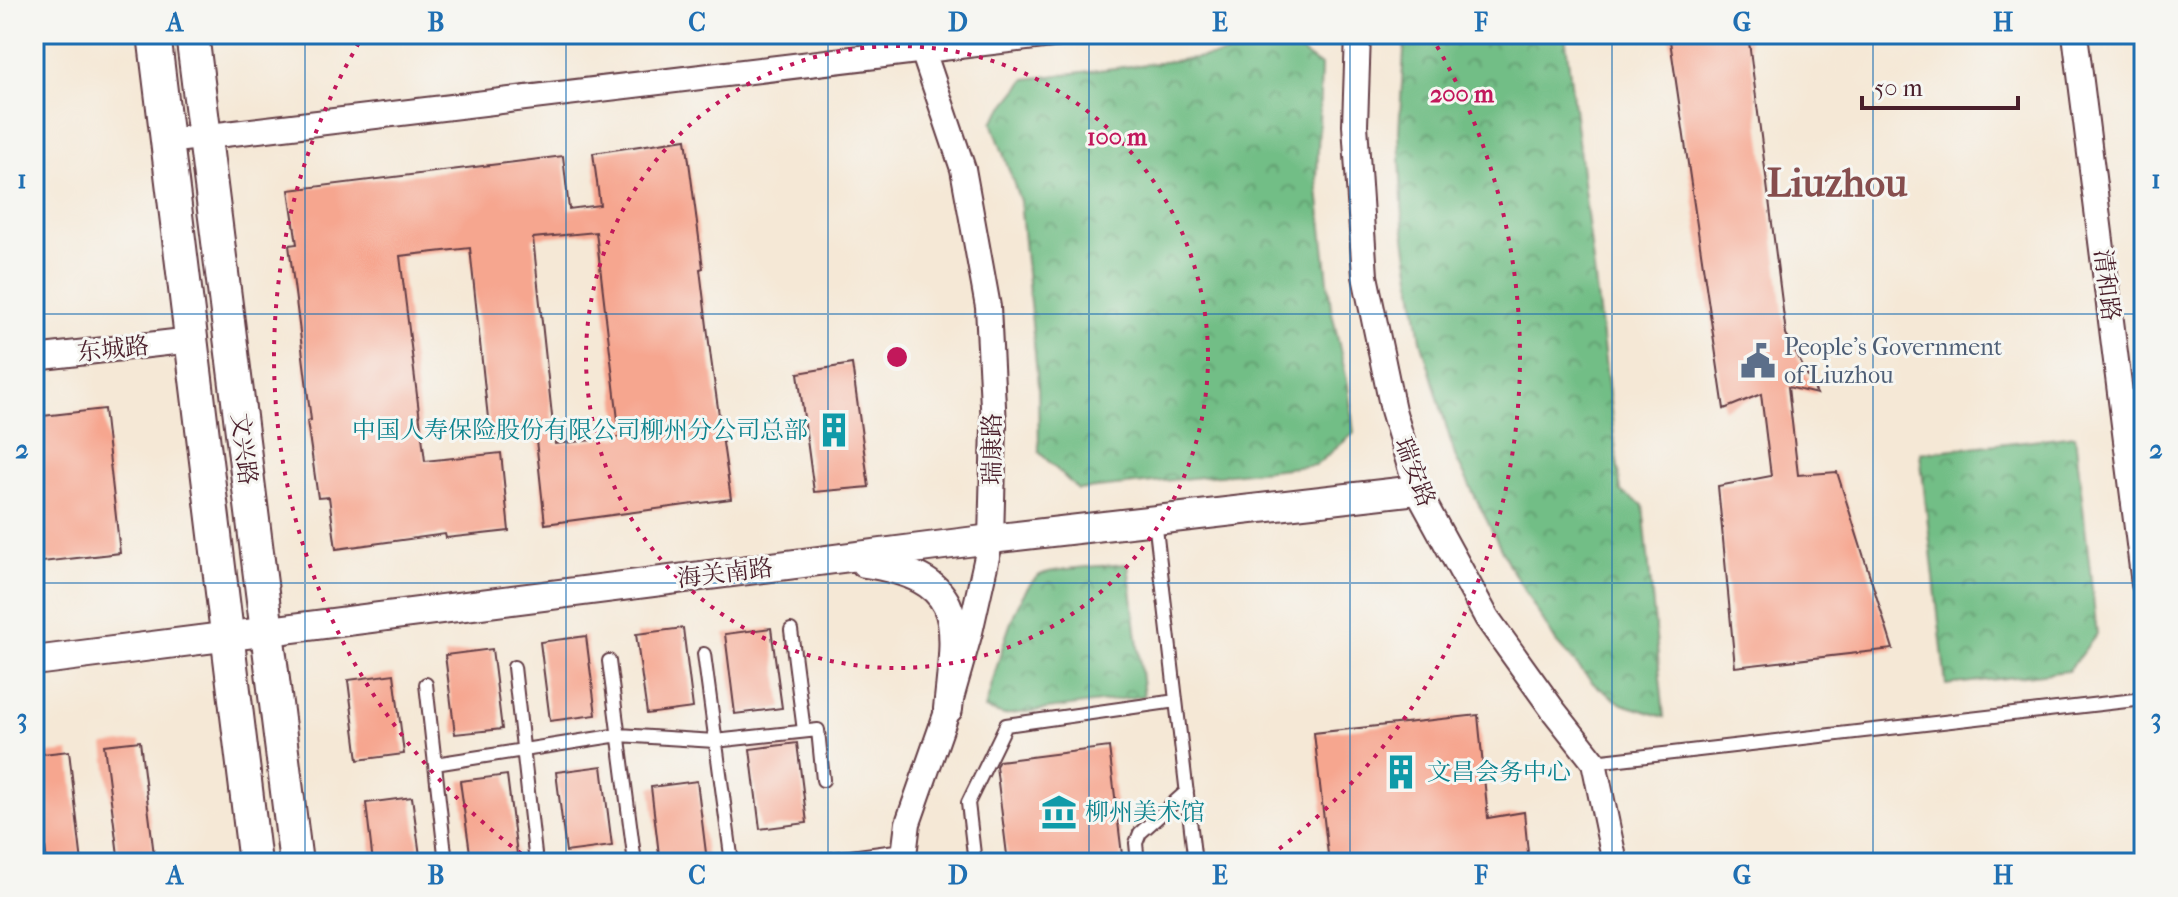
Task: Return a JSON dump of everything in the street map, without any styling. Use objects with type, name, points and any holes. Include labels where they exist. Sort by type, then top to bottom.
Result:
[{"type":"main road","name":"文兴路","points":[[154,34],[255,863]]},
{"type":"main road","name":"文兴路","points":[[192,34],[296,863]]},
{"type":"street","points":[[167,141],[919,42],[1060,34]]},
{"type":"street","name":"瑞安路","points":[[1358,34],[1355,125],[1365,276],[1393,410],[1417,490],[1487,618],[1594,762],[1615,863]]},
{"type":"street","name":"清和路","points":[[2075,34],[2144,584]]},
{"type":"street","name":"瑞康路","points":[[903,857],[918,788],[948,709],[970,632],[991,539],[994,426],[988,307],[963,169],[919,42]]},
{"type":"street","name":"东城路","points":[[34,358],[192,340]]},
{"type":"street","name":"海关南路","points":[[34,661],[836,558],[1417,490]]},
{"type":"street","points":[[836,558],[909,572],[923,578],[936,590],[952,618],[954,634],[948,709]]},
{"type":"lane","points":[[1155,520],[1195,863]]},
{"type":"lane","points":[[791,630],[804,731]]},
{"type":"lane","points":[[704,654],[732,863]]},
{"type":"lane","points":[[609,661],[635,863]]},
{"type":"lane","points":[[514,667],[536,863]]},
{"type":"lane","points":[[426,684],[446,863]]},
{"type":"lane","points":[[1594,762],[2144,699]]},
{"type":"lane","points":[[975,863],[968,803],[1006,725],[1176,701]]},
{"type":"lane","points":[[435,764],[619,735],[715,741],[818,730],[823,780]]},
{"type":"lane","points":[[1138,863],[1136,843],[1140,833],[1187,791]]},
{"type":"lane","points":[[806,863],[903,857]]},
{"type":"green space","points":[[1405,34],[1565,34],[1621,492],[1643,505],[1664,717],[1622,704],[1594,684],[1556,642],[1509,565],[1455,456],[1421,340],[1403,225],[1399,131]]},
{"type":"green space","points":[[1293,46],[1321,66],[1317,179],[1331,308],[1348,385],[1354,433],[1316,465],[1078,490],[1039,452],[1038,385],[1020,201],[992,122],[1026,79]]},
{"type":"green space","points":[[2075,435],[2097,634],[2068,671],[1946,685],[1920,453]]},
{"type":"green space","points":[[1128,564],[1144,696],[1004,715],[985,709],[1014,614],[1032,582],[1050,572]]},
{"type":"building","name":"People's Government of Liuzhou","points":[[1669,34],[1748,34],[1786,334],[1817,394],[1788,387],[1798,475],[1837,472],[1893,649],[1735,667],[1718,486],[1771,476],[1761,394],[1724,409]]},
{"type":"building","points":[[686,139],[711,359],[731,499],[545,524],[535,431],[490,437],[470,248],[400,256],[425,461],[501,453],[509,531],[446,538],[445,534],[336,549],[329,497],[318,498],[307,421],[311,420],[289,245],[297,244],[289,190],[563,156],[569,209],[600,205],[593,153]],"holes":[[[596,232],[620,437],[555,444],[533,238]]]},
{"type":"building","name":"中国人寿保险股份有限公司柳州分公司总部","points":[[852,364],[869,487],[814,492],[798,373]]},
{"type":"building","points":[[104,409],[120,553],[34,563],[34,417]]},
{"type":"building","points":[[683,628],[693,708],[647,714],[636,634]]},
{"type":"building","points":[[771,628],[782,708],[735,714],[725,634]]},
{"type":"building","points":[[586,636],[596,715],[550,721],[540,642]]},
{"type":"building","points":[[492,649],[502,729],[455,734],[445,655]]},
{"type":"building","points":[[394,674],[404,754],[358,760],[348,680]]},
{"type":"building","name":"文昌会务中心","points":[[1478,715],[1488,818],[1524,812],[1529,863],[1329,863],[1314,733]]},
{"type":"building","points":[[140,741],[155,863],[119,863],[104,745]]},
{"type":"building","points":[[797,743],[807,823],[760,829],[750,749]]},
{"type":"building","name":"柳州美术馆","points":[[1109,747],[1123,863],[1008,863],[996,766],[999,761]]},
{"type":"building","points":[[69,751],[82,863],[47,863],[34,755]]},
{"type":"building","points":[[602,766],[612,846],[566,852],[556,772]]},
{"type":"building","points":[[507,775],[517,854],[471,860],[460,781]]},
{"type":"building","points":[[697,781],[707,861],[660,863],[651,787]]},
{"type":"building","points":[[412,797],[421,863],[373,863],[366,803]]},
{"type":"place","name":"People's Government of Liuzhou","points":[[1758,361]]},
{"type":"place","name":"中国人寿保险股份有限公司柳州分公司总部","points":[[834,430]]},
{"type":"place","name":"文昌会务中心","points":[[1401,772]]},
{"type":"place","name":"柳州美术馆","points":[[1059,812]]},
{"type":"district","name":"Liuzhou","points":[[1837,182]]}]
